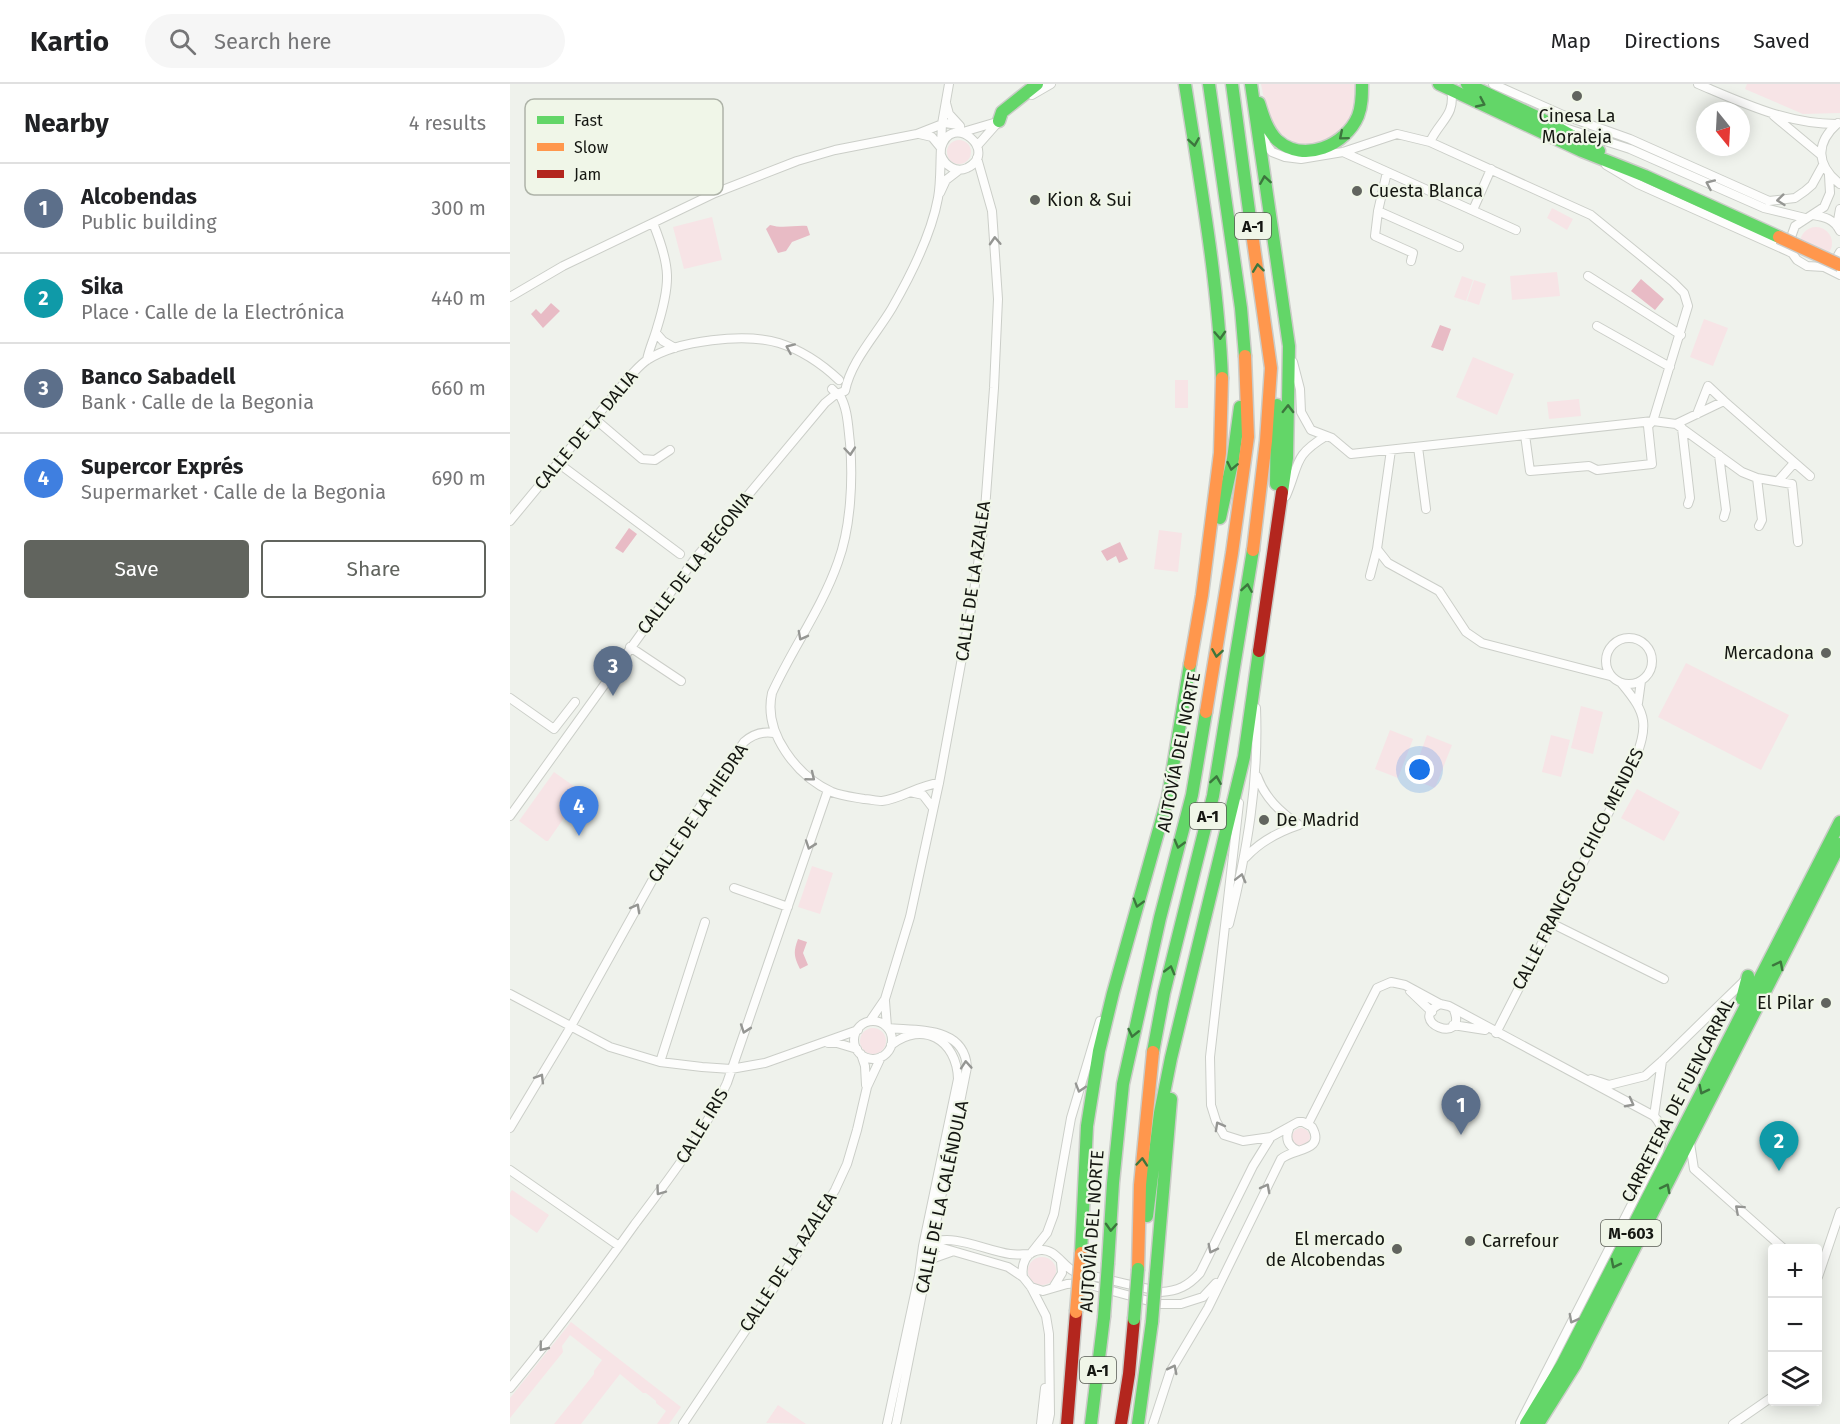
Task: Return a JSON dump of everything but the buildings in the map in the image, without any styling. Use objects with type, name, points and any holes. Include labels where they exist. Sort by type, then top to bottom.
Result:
[{"type":"main road","points":[[1067,1424],[1081,1254],[1088,1126],[1099,1051],[1168,797],[1202,595],[1220,453],[1223,389],[1220,327],[1185,84]]},
{"type":"main road","name":"AUTOVÍA DEL NORTE","points":[[1091,1424],[1104,1317],[1113,1183],[1123,1084],[1160,918],[1192,795],[1231,564],[1248,437],[1246,366],[1241,308],[1209,84]]},
{"type":"main road","name":"A-1","points":[[1121,1424],[1134,1319],[1140,1185],[1150,1071],[1164,993],[1215,785],[1252,557],[1266,441],[1271,368],[1232,84]]},
{"type":"main road","points":[[1252,84],[1262,116],[1270,131],[1281,142],[1296,149],[1312,150],[1328,146],[1344,137],[1356,124],[1363,106],[1362,84]]},
{"type":"main road","points":[[1138,1266],[1146,1228],[1160,1113],[1170,1058],[1244,757],[1287,458],[1289,346],[1252,84]]},
{"type":"main road","points":[[1467,84],[1543,120],[1645,176]]},
{"type":"main road","points":[[1445,87],[1582,151],[1645,176],[1840,265]]},
{"type":"main road","points":[[999,121],[1002,112],[1038,88]]},
{"type":"main road","points":[[1202,595],[1233,459],[1246,366]]},
{"type":"main road","points":[[1249,722],[1248,705],[1275,501],[1277,386],[1271,368]]},
{"type":"main road","name":"CARRETERA DE FUENCARRAL","points":[[1526,1424],[1562,1365],[1840,822]]},
{"type":"main road","name":"CARRETERA DE FUENCARRAL","points":[[1538,1424],[1575,1365],[1840,844]]},
{"type":"main road","points":[[1729,1038],[1749,976]]},
{"type":"main road","points":[[1138,1424],[1152,1322],[1169,1113],[1186,996]]},
{"type":"main road","points":[[1060,1424],[1071,1371]]},
{"type":"street","points":[[939,783],[882,801],[846,796],[828,789],[800,767],[784,749],[774,733],[770,717],[772,693],[828,585],[845,537],[852,463],[847,416],[843,402],[835,392],[833,382],[841,381],[851,370],[892,307],[931,227],[938,197],[942,124],[949,84]]},
{"type":"street","points":[[1038,88],[1051,84]]},
{"type":"street","points":[[1494,84],[1563,115],[1630,139],[1769,201],[1795,198],[1812,185],[1822,165]]},
{"type":"street","points":[[1698,84],[1773,115],[1818,124],[1838,123]]},
{"type":"street","points":[[1430,142],[1450,111],[1453,102],[1445,87]]},
{"type":"street","points":[[946,103],[949,114],[978,146]]},
{"type":"street","points":[[1773,115],[1821,155]]},
{"type":"street","points":[[1262,116],[1266,144],[1272,152],[1285,157],[1301,159],[1343,152],[1397,134],[1430,142],[1591,215],[1684,293],[1688,306],[1681,335],[1653,421],[1648,426],[1652,464],[1597,470],[1590,466],[1530,471],[1525,435]]},
{"type":"street","points":[[1543,120],[1630,149],[1764,208],[1809,217],[1827,218],[1839,228]]},
{"type":"street","points":[[941,149],[951,135],[999,121]]},
{"type":"street","points":[[938,197],[946,180],[958,170],[970,167],[977,158],[978,146],[999,121]]},
{"type":"street","points":[[1838,123],[1825,137],[1821,155],[1822,165],[1840,184]]},
{"type":"street","points":[[723,190],[797,161],[835,150],[917,134],[942,124],[963,131]]},
{"type":"street","points":[[917,134],[932,137],[941,149],[947,165],[958,170]]},
{"type":"street","points":[[1582,151],[1638,184],[1792,253]]},
{"type":"street","points":[[1343,152],[1516,230]]},
{"type":"street","name":"CALLE DE LA AZALEA","points":[[870,1021],[885,999],[910,916],[939,783],[973,598],[984,523],[998,299],[992,211],[977,158]]},
{"type":"street","points":[[1473,210],[1491,170]]},
{"type":"street","points":[[1387,172],[1375,236],[1413,253],[1411,261]]},
{"type":"street","points":[[1829,175],[1830,193],[1824,207],[1795,226],[1790,240],[1792,253],[1797,260],[1807,266],[1824,267],[1840,275]]},
{"type":"street","points":[[510,297],[563,266],[711,195]]},
{"type":"street","points":[[1839,228],[1840,209]]},
{"type":"street","points":[[1378,211],[1459,247]]},
{"type":"street","points":[[647,360],[666,300],[669,275],[664,250],[653,223]]},
{"type":"street","points":[[1824,267],[1836,259],[1840,252]]},
{"type":"street","points":[[1588,276],[1681,335]]},
{"type":"street","points":[[1597,326],[1670,368]]},
{"type":"street","points":[[656,333],[663,341],[675,348]]},
{"type":"street","name":"CALLE DE LA DALIA","points":[[511,518],[630,376],[647,360],[675,348],[730,339],[778,343],[815,361],[841,381]]},
{"type":"street","points":[[1289,346],[1300,389],[1301,412],[1311,430],[1332,438],[1351,454],[1653,421],[1679,426],[1742,472],[1757,478],[1792,484],[1798,542]]},
{"type":"street","points":[[835,392],[844,391],[841,381]]},
{"type":"street","points":[[1697,414],[1708,386],[1810,476]]},
{"type":"street","name":"CALLE DE LA BEGONIA","points":[[510,816],[694,560],[835,392]]},
{"type":"street","points":[[1679,426],[1724,401]]},
{"type":"street","points":[[595,418],[642,459],[655,460],[670,450]]},
{"type":"street","points":[[1679,426],[1688,504]]},
{"type":"street","points":[[1281,509],[1299,459],[1307,447],[1326,436]]},
{"type":"street","points":[[1418,447],[1426,509]]},
{"type":"street","points":[[1370,576],[1377,549],[1391,450]]},
{"type":"street","points":[[1719,455],[1726,510],[1724,517]]},
{"type":"street","points":[[558,463],[680,554]]},
{"type":"street","points":[[1778,481],[1794,463]]},
{"type":"street","points":[[1757,478],[1762,520],[1759,526]]},
{"type":"street","points":[[1377,549],[1393,567],[1439,591],[1466,632],[1482,643],[1610,676],[1622,684],[1638,703]]},
{"type":"street","points":[[1581,670],[1598,664],[1614,643],[1630,638],[1644,644],[1649,650],[1652,666],[1641,681],[1630,685],[1622,684]]},
{"type":"street","points":[[630,647],[681,681]]},
{"type":"street","points":[[1606,655],[1606,670],[1610,676]]},
{"type":"street","points":[[1222,955],[1245,859],[1257,776],[1255,680]]},
{"type":"street","name":"CALLE FRANCISCO CHICO MENDES","points":[[1496,1033],[1634,764],[1644,729],[1638,703],[1641,681]]},
{"type":"street","points":[[510,698],[554,729],[575,702]]},
{"type":"street","name":"CALLE DE LA HIEDRA","points":[[510,1128],[570,1028],[662,863],[744,742],[754,734],[774,733]]},
{"type":"street","points":[[1153,1424],[1170,1372],[1208,1308],[1281,1160],[1287,1154],[1307,1149],[1314,1143],[1315,1132],[1308,1124],[1298,1122],[1271,1137],[1243,1141],[1224,1135],[1216,1122],[1211,1105],[1210,1057],[1244,757]]},
{"type":"street","points":[[1245,859],[1257,845],[1282,831],[1299,825],[1279,811],[1261,787],[1257,776]]},
{"type":"street","name":"CALLE IRIS","points":[[510,1388],[566,1318],[696,1141],[713,1114],[727,1083],[828,789]]},
{"type":"street","points":[[909,791],[923,795],[933,808]]},
{"type":"street","points":[[734,888],[788,907]]},
{"type":"street","points":[[660,1062],[705,922]]},
{"type":"street","points":[[1551,923],[1664,979]]},
{"type":"street","points":[[1568,1070],[1609,1085],[1645,1076],[1749,976]]},
{"type":"street","points":[[1308,1124],[1377,988],[1391,982],[1405,985],[1440,1005],[1449,1006],[1654,1116],[1660,1123],[1664,1136],[1659,1151],[1520,1424]]},
{"type":"street","points":[[1405,985],[1431,1012],[1431,1020],[1438,1029],[1446,1029],[1453,1025],[1470,1026],[1496,1033]]},
{"type":"street","points":[[1023,1277],[1023,1264],[1047,1233],[1054,1214],[1071,1118],[1102,1012],[1113,993]]},
{"type":"street","points":[[510,994],[570,1028],[610,1047],[660,1062],[731,1069],[765,1063],[818,1043],[858,1030],[870,1021],[877,1021],[888,1027],[892,1039],[889,1050],[881,1057],[868,1058],[837,1043],[818,1043]]},
{"type":"street","name":"CALLE DE LA AZALEA","points":[[885,999],[888,1027]]},
{"type":"street","points":[[1431,1012],[1440,1005]]},
{"type":"street","points":[[1453,1025],[1456,1018],[1454,1010]]},
{"type":"street","name":"CALLE DE LA CALÉNDULA","points":[[887,1424],[924,1266],[932,1242],[930,1235],[966,1079],[967,1060],[960,1046],[951,1037],[888,1027]]},
{"type":"street","points":[[858,1030],[855,1040],[859,1052]]},
{"type":"street","name":"CALLE DE LA CALÉNDULA","points":[[891,1045],[911,1034],[936,1037],[951,1052],[958,1070],[934,1221],[923,1246],[924,1266],[896,1424]]},
{"type":"street","name":"CALLE DE LA AZALEA","points":[[859,1052],[865,1066],[867,1087]]},
{"type":"street","name":"CALLE DE LA AZALEA","points":[[682,1424],[796,1255],[835,1190],[847,1164],[867,1087],[881,1057]]},
{"type":"street","points":[[1654,1116],[1662,1061]]},
{"type":"street","points":[[1289,1129],[1287,1134],[1289,1144],[1297,1150]]},
{"type":"street","points":[[932,1242],[940,1240],[958,1242],[1012,1254],[1042,1250],[1051,1252],[1076,1273],[1161,1292],[1174,1291],[1188,1286],[1200,1273],[1253,1166],[1271,1137]]},
{"type":"street","points":[[1690,1141],[1694,1168],[1779,1244]]},
{"type":"street","points":[[510,1170],[619,1246]]},
{"type":"street","points":[[1822,1265],[1840,1212]]},
{"type":"street","points":[[934,1221],[948,1236],[958,1242]]},
{"type":"street","points":[[932,1242],[954,1252],[1003,1265],[1023,1277],[1031,1287],[1046,1316],[1049,1335],[1041,1424]]},
{"type":"street","points":[[924,1266],[938,1256],[954,1252]]},
{"type":"street","points":[[1054,1286],[1062,1273],[1061,1262]]},
{"type":"street","points":[[1031,1287],[1043,1290],[1054,1286],[1083,1283],[1160,1304],[1181,1304],[1203,1298],[1221,1278]]},
{"type":"street","points":[[1048,1359],[1050,1414],[1048,1424]]},
{"type":"street","points":[[1733,1424],[1768,1400]]},
{"type":"shaded area","points":[[1261,84],[1356,84],[1357,101],[1352,116],[1342,129],[1330,138],[1316,144],[1300,143],[1286,137],[1273,124],[1266,109]]},
{"type":"shaded area","points":[[1747,84],[1840,84],[1840,113],[1803,114],[1745,89]]},
{"type":"shaded area","points":[[954,140],[964,140],[971,147],[971,157],[964,164],[954,164],[947,157],[947,147]]},
{"type":"shaded area","points":[[1552,208],[1573,219],[1567,230],[1547,218]]},
{"type":"shaded area","points":[[712,217],[722,260],[684,269],[673,227]]},
{"type":"shaded area","points":[[770,225],[807,226],[810,235],[792,242],[786,251],[778,253],[766,229]]},
{"type":"shaded area","points":[[1816,227],[1827,232],[1832,243],[1827,254],[1816,259],[1805,254],[1800,243],[1805,232]]},
{"type":"shaded area","points":[[1557,272],[1560,296],[1512,300],[1510,276]]},
{"type":"shaded area","points":[[1462,276],[1473,280],[1466,301],[1454,297]]},
{"type":"shaded area","points":[[1641,279],[1664,299],[1655,310],[1631,291]]},
{"type":"shaded area","points":[[1474,280],[1486,284],[1479,305],[1467,301]]},
{"type":"shaded area","points":[[551,303],[560,311],[543,328],[531,314],[536,309],[541,314]]},
{"type":"shaded area","points":[[1704,319],[1728,328],[1713,366],[1690,357]]},
{"type":"shaded area","points":[[1440,325],[1451,329],[1443,351],[1431,347]]},
{"type":"shaded area","points":[[1473,357],[1514,374],[1497,415],[1456,397]]},
{"type":"shaded area","points":[[1175,380],[1188,380],[1188,408],[1175,408]]},
{"type":"shaded area","points":[[1579,399],[1581,416],[1549,419],[1547,402]]},
{"type":"shaded area","points":[[629,528],[637,534],[623,553],[615,548]]},
{"type":"shaded area","points":[[1159,530],[1182,533],[1178,572],[1154,569]]},
{"type":"shaded area","points":[[1120,542],[1128,559],[1119,563],[1116,556],[1107,561],[1101,551]]},
{"type":"shaded area","points":[[1686,663],[1789,715],[1761,770],[1658,717]]},
{"type":"shaded area","points":[[1581,706],[1603,712],[1593,754],[1571,748]]},
{"type":"shaded area","points":[[1390,730],[1413,739],[1398,778],[1375,769]]},
{"type":"shaded area","points":[[1427,735],[1452,745],[1435,788],[1411,779]]},
{"type":"shaded area","points":[[1551,735],[1570,740],[1561,777],[1542,772]]},
{"type":"shaded area","points":[[554,772],[582,792],[546,841],[519,821]]},
{"type":"shaded area","points":[[1637,789],[1680,812],[1664,841],[1621,818]]},
{"type":"shaded area","points":[[812,866],[833,873],[820,914],[798,907]]},
{"type":"shaded area","points":[[798,939],[807,942],[803,953],[808,965],[800,969],[795,954]]},
{"type":"shaded area","points":[[873,1028],[883,1031],[886,1041],[883,1051],[873,1054],[863,1051],[860,1041],[863,1031]]},
{"type":"shaded area","points":[[1301,1128],[1307,1131],[1310,1137],[1307,1143],[1301,1146],[1295,1143],[1292,1137],[1295,1131]]},
{"type":"shaded area","points":[[512,1190],[549,1215],[537,1233],[510,1214]]},
{"type":"shaded area","points":[[1042,1257],[1052,1261],[1056,1271],[1052,1281],[1042,1285],[1032,1281],[1028,1271],[1032,1261]]},
{"type":"shaded area","points":[[571,1322],[681,1407],[669,1424],[657,1424],[666,1411],[620,1374],[581,1424],[554,1424],[594,1374],[602,1360],[570,1335],[562,1346],[563,1352],[510,1418],[510,1398]]},
{"type":"shaded area","points":[[778,1405],[806,1424],[766,1423]]},
{"type":"traffic: fast","points":[[999,121],[1002,112],[1037,84]]},
{"type":"traffic: fast","points":[[1185,84],[1217,304],[1222,378]]},
{"type":"traffic: fast","points":[[1209,84],[1241,308],[1245,356]]},
{"type":"traffic: fast","points":[[1232,84],[1252,233]]},
{"type":"traffic: fast","points":[[1251,84],[1289,346],[1287,458],[1282,492]]},
{"type":"traffic: fast","points":[[1259,103],[1268,127],[1277,140],[1288,147],[1311,151],[1334,143],[1352,126],[1360,108],[1362,84]]},
{"type":"traffic: fast","points":[[1439,84],[1582,151],[1645,176],[1779,237]]},
{"type":"traffic: fast","points":[[1467,84],[1543,120],[1599,151]]},
{"type":"traffic: fast","points":[[1276,484],[1277,405]]},
{"type":"traffic: fast","points":[[1220,518],[1233,459],[1240,407]]},
{"type":"traffic: fast","points":[[1153,1052],[1164,993],[1213,796],[1253,550]]},
{"type":"traffic: fast","points":[[1147,1216],[1160,1113],[1171,1058],[1244,757],[1259,651]]},
{"type":"traffic: fast","points":[[1081,1253],[1087,1126],[1099,1051],[1168,797],[1190,664]]},
{"type":"traffic: fast","points":[[1108,1263],[1123,1084],[1160,918],[1192,795],[1206,712]]},
{"type":"traffic: fast","points":[[1526,1424],[1562,1365],[1840,822]]},
{"type":"traffic: fast","points":[[1538,1424],[1575,1365],[1840,844]]},
{"type":"traffic: fast","points":[[1742,999],[1748,976]]},
{"type":"traffic: fast","points":[[1156,1273],[1171,1099]]},
{"type":"traffic: fast","points":[[1104,1317],[1108,1263]]},
{"type":"traffic: fast","points":[[1134,1319],[1138,1269]]},
{"type":"traffic: fast","points":[[1152,1322],[1156,1273]]},
{"type":"traffic: fast","points":[[1091,1424],[1104,1317]]},
{"type":"traffic: fast","points":[[1138,1424],[1152,1322]]},
{"type":"traffic: slow","points":[[1252,233],[1271,368],[1266,441],[1253,550]]},
{"type":"traffic: slow","points":[[1779,237],[1840,265]]},
{"type":"traffic: slow","points":[[1206,712],[1248,437],[1245,356]]},
{"type":"traffic: slow","points":[[1190,664],[1202,595],[1220,453],[1222,378]]},
{"type":"traffic: slow","points":[[1138,1269],[1140,1185],[1153,1052]]},
{"type":"traffic: slow","points":[[1076,1312],[1081,1253]]},
{"type":"traffic: jam","points":[[1259,651],[1282,492]]},
{"type":"traffic: jam","points":[[1067,1424],[1076,1312]]},
{"type":"traffic: jam","points":[[1121,1424],[1134,1319]]},
{"type":"place","name":"Cinesa La Moraleja","points":[[1577,96]]},
{"type":"place","name":"Cuesta Blanca","points":[[1357,191]]},
{"type":"place","name":"Kion & Sui","points":[[1035,200]]},
{"type":"place","name":"Mercadona","points":[[1826,653]]},
{"type":"place","name":"Banco Sabadell","points":[[613,696]]},
{"type":"place","name":"De Madrid","points":[[1264,820]]},
{"type":"place","name":"Supercor Exprés","points":[[579,836]]},
{"type":"place","name":"El Pilar","points":[[1826,1003]]},
{"type":"place","name":"Alcobendas","points":[[1461,1135]]},
{"type":"place","name":"Sika","points":[[1779,1171]]},
{"type":"place","name":"Carrefour","points":[[1470,1241]]},
{"type":"place","name":"El mercado de Alcobendas","points":[[1397,1249]]}]
